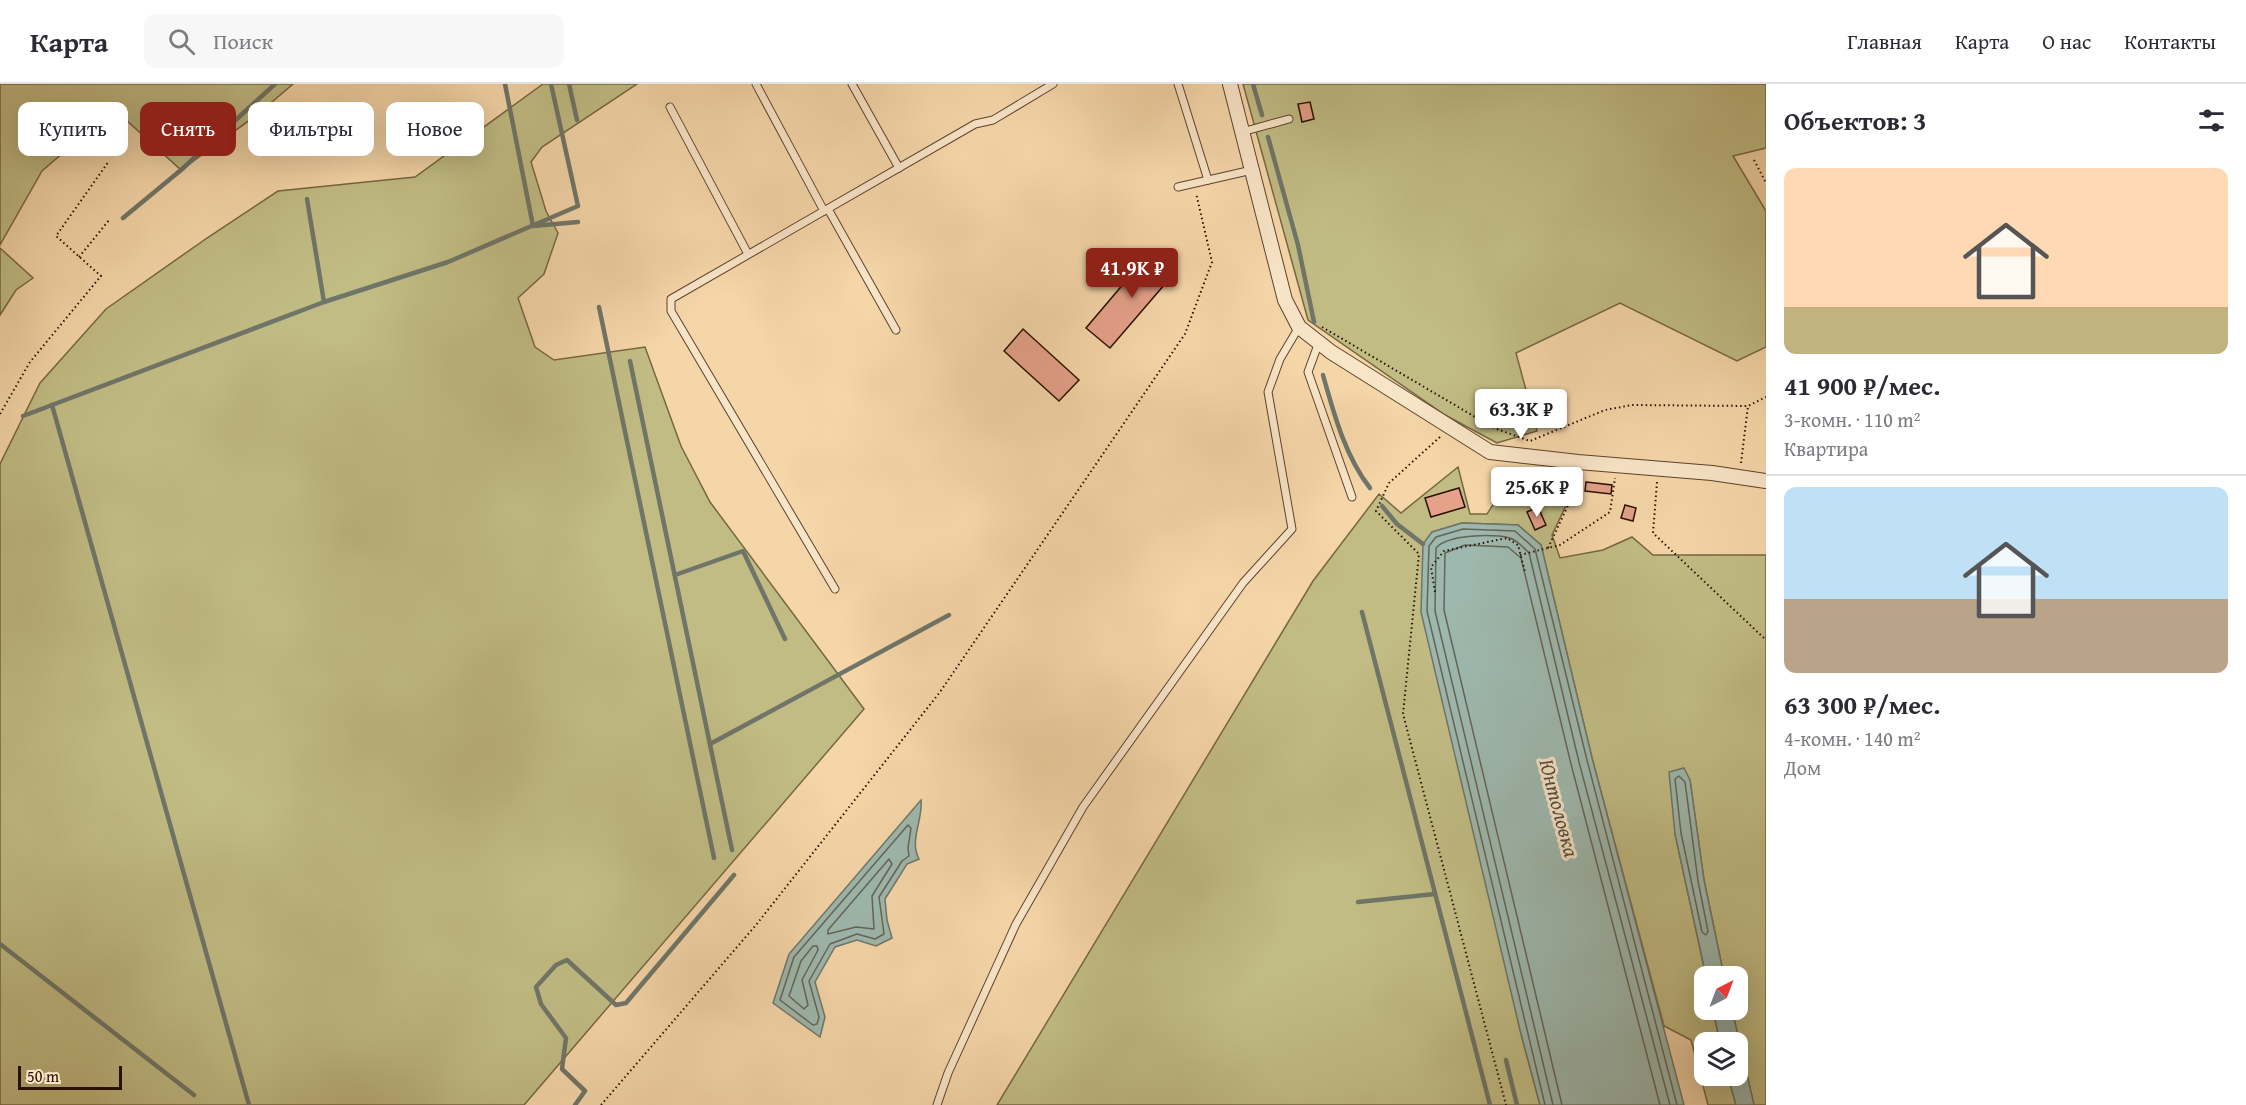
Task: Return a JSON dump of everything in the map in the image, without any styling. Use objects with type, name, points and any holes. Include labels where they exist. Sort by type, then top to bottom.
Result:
[{"type":"street","points":[[1230,84],[1285,300],[1309,335],[1401,397],[1490,452],[1578,462],[1658,467],[1766,481]]},
{"type":"lane","points":[[756,84],[896,330]]},
{"type":"lane","points":[[852,84],[899,168]]},
{"type":"lane","points":[[835,589],[671,311],[671,299],[975,124],[993,120],[1053,84]]},
{"type":"lane","points":[[1178,84],[1208,180]]},
{"type":"lane","points":[[670,107],[748,254]]},
{"type":"lane","points":[[1242,132],[1289,119]]},
{"type":"lane","points":[[1178,187],[1252,170]]},
{"type":"lane","points":[[1309,335],[1308,372],[1352,497]]},
{"type":"lane","points":[[937,1105],[948,1073],[1016,924],[1083,807],[1243,583],[1292,529],[1268,392],[1280,359],[1309,335]]},
{"type":"path","points":[[1754,160],[1766,183]]},
{"type":"path","points":[[0,414],[30,362],[101,276],[56,236],[109,161]]},
{"type":"path","points":[[602,1105],[756,925],[940,692],[1185,334],[1212,262],[1193,184]]},
{"type":"path","points":[[80,257],[110,219]]},
{"type":"path","points":[[1309,335],[1324,326],[1494,428],[1530,441],[1605,410],[1632,405],[1748,406],[1766,397]]},
{"type":"path","points":[[1739,477],[1748,406]]},
{"type":"path","points":[[1444,433],[1389,483],[1376,511],[1419,554],[1403,714],[1506,1105]]},
{"type":"path","points":[[1658,467],[1653,532],[1766,640]]},
{"type":"path","points":[[1548,548],[1578,484],[1579,469]]},
{"type":"path","points":[[1520,555],[1560,545],[1610,512],[1616,473]]},
{"type":"path","points":[[1435,592],[1431,567],[1444,551],[1507,538],[1518,545],[1525,572]]},
{"type":"shaded area","points":[[0,84],[293,84],[272,102],[248,102],[248,121],[236,130],[236,102],[140,102],[140,133],[128,122],[128,102],[18,102],[18,156],[59,156],[42,171],[0,245]]},
{"type":"shaded area","points":[[543,84],[637,84],[542,147],[531,162],[546,211],[558,233],[544,274],[518,298],[535,347],[554,360],[645,347],[681,446],[710,502],[864,709],[524,1105],[0,1105],[0,464],[40,383],[106,309],[278,191],[415,177],[444,156],[484,156],[484,127]]},
{"type":"shaded area","points":[[1243,84],[1766,84],[1766,148],[1733,156],[1766,211],[1766,347],[1737,361],[1620,303],[1516,353],[1537,431],[1497,443],[1445,415],[1308,320]]},
{"type":"shaded area","points":[[166,156],[200,156],[181,170]]},
{"type":"shaded area","points":[[0,248],[33,278],[16,290],[0,315]]},
{"type":"shaded area","points":[[1458,467],[1470,514],[1487,514],[1504,488],[1553,490],[1571,495],[1552,535],[1560,558],[1603,550],[1632,537],[1653,555],[1766,555],[1766,1105],[1754,1105],[1748,1079],[1748,1032],[1737,1032],[1734,1020],[1748,1020],[1748,966],[1722,966],[1704,880],[1690,780],[1675,834],[1704,966],[1694,966],[1694,1020],[1715,1020],[1718,1032],[1694,1032],[1694,1051],[1691,1040],[1664,1026],[1592,758],[1541,545],[1518,525],[1462,523],[1432,532],[1520,1030],[1540,1105],[997,1105],[1313,581],[1379,494],[1401,513]]},
{"type":"shaded area","points":[[1703,1086],[1731,1086],[1736,1105],[1708,1105]]},
{"type":"water","name":"Юнтоловка","points":[[1462,523],[1518,525],[1541,545],[1592,758],[1684,1105],[1540,1105],[1520,1030],[1421,612],[1423,544],[1432,532]]},
{"type":"water","points":[[1684,768],[1690,780],[1704,880],[1722,966],[1704,966],[1675,834],[1669,772]]},
{"type":"water","points":[[921,800],[915,845],[919,859],[907,864],[885,899],[892,938],[876,946],[857,940],[835,947],[815,982],[825,1017],[820,1037],[773,1003],[789,954]]},
{"type":"water","points":[[1715,1020],[1734,1020],[1737,1032],[1718,1032]]},
{"type":"water","points":[[1748,1079],[1754,1105],[1736,1105],[1731,1086],[1748,1086]]},
{"type":"building","points":[[1310,102],[1314,119],[1302,122],[1298,104]]},
{"type":"building","points":[[1153,249],[1177,270],[1110,348],[1086,328]]},
{"type":"building","points":[[1023,329],[1079,380],[1059,401],[1004,351]]},
{"type":"building","points":[[1502,473],[1527,476],[1526,485],[1501,483]]},
{"type":"building","points":[[1546,477],[1572,479],[1571,489],[1545,486]]},
{"type":"building","points":[[1586,482],[1612,485],[1611,494],[1585,491]]},
{"type":"building","points":[[1459,488],[1465,507],[1431,517],[1425,498]]},
{"type":"building","points":[[1625,505],[1636,508],[1633,521],[1621,518]]},
{"type":"building","points":[[1538,507],[1546,525],[1535,530],[1527,512]]},
{"type":"waterway","points":[[123,218],[181,170],[275,84]]},
{"type":"waterway","points":[[505,84],[533,226],[578,222]]},
{"type":"waterway","points":[[23,416],[324,302],[448,262],[578,206],[551,84]]},
{"type":"waterway","points":[[569,84],[577,120]]},
{"type":"waterway","points":[[1253,84],[1262,115]]},
{"type":"waterway","points":[[1268,137],[1298,245],[1314,322]]},
{"type":"waterway","points":[[307,199],[324,302]]},
{"type":"waterway","points":[[599,307],[714,858]]},
{"type":"waterway","points":[[630,361],[732,850]]},
{"type":"waterway","points":[[1323,375],[1347,448],[1361,476],[1370,488]]},
{"type":"waterway","points":[[52,405],[249,1105]]},
{"type":"waterway","points":[[1382,506],[1397,524],[1423,544]]},
{"type":"waterway","points":[[675,575],[743,551],[785,639]]},
{"type":"waterway","points":[[1362,612],[1490,1105]]},
{"type":"waterway","points":[[710,744],[949,615]]},
{"type":"waterway","points":[[575,1105],[585,1091],[562,1069],[566,1038],[541,1004],[536,987],[556,965],[567,960],[616,1005],[626,1003],[734,875]]},
{"type":"waterway","points":[[1358,902],[1435,894]]},
{"type":"waterway","points":[[0,944],[194,1095]]},
{"type":"waterway","points":[[1506,1060],[1517,1105]]}]
